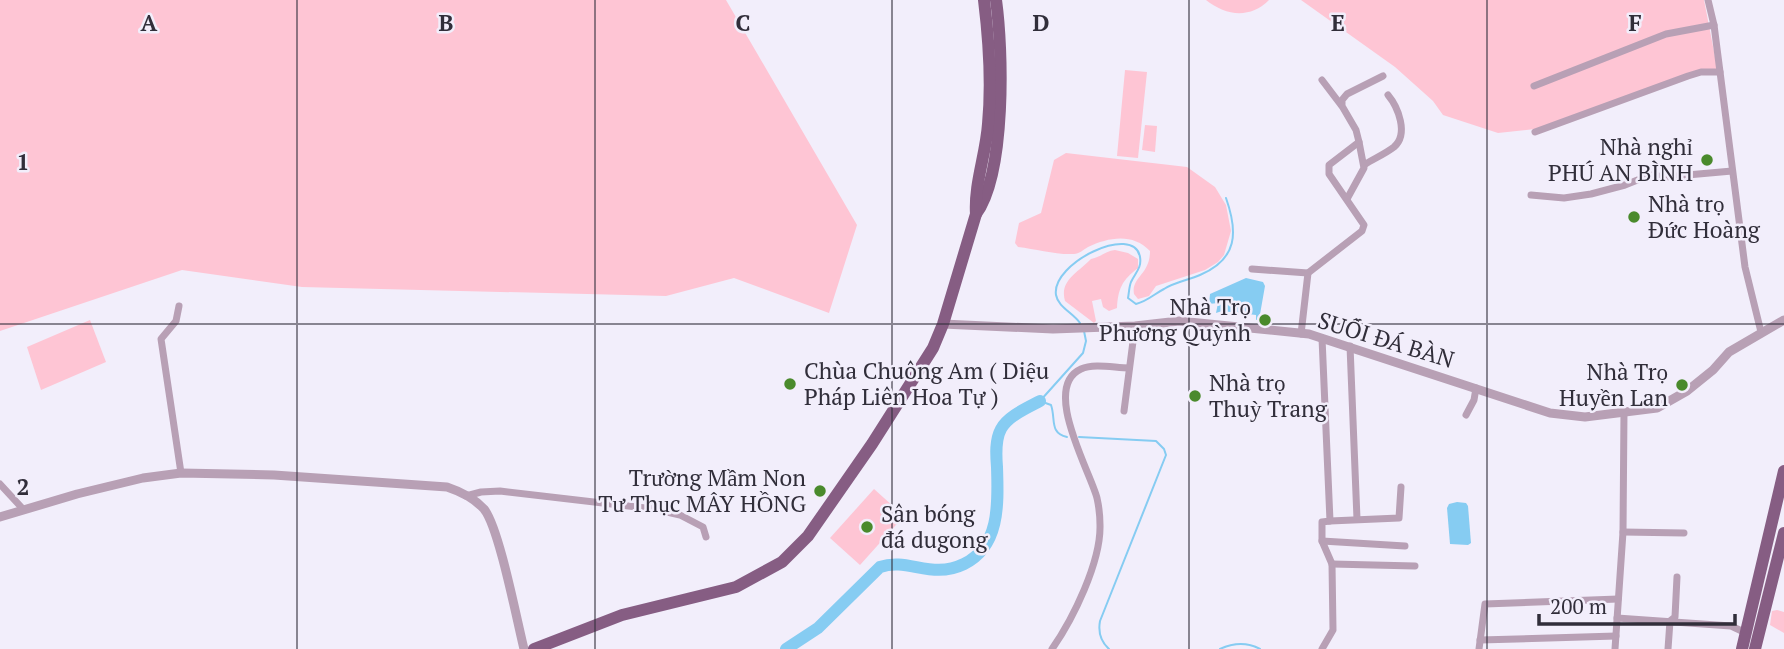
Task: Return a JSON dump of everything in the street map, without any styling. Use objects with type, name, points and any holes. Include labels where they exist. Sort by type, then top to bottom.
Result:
[{"type":"main road","points":[[976,214],[975,199],[988,125],[990,88],[984,0]]},
{"type":"main road","points":[[534,649],[622,615],[736,587],[782,562],[808,536],[924,365],[943,324],[976,214],[984,203],[997,135],[1001,67],[996,0]]},
{"type":"main road","points":[[1752,641],[1757,586],[1784,471]]},
{"type":"main road","points":[[1742,649],[1752,641],[1767,602],[1784,533]]},
{"type":"street","points":[[1708,0],[1714,25],[1745,267],[1761,332]]},
{"type":"street","points":[[1535,86],[1666,34],[1714,25]]},
{"type":"street","points":[[1535,132],[1688,76],[1701,72],[1720,72]]},
{"type":"street","points":[[1342,106],[1342,100],[1347,94],[1383,76]]},
{"type":"street","points":[[1322,80],[1356,130],[1364,165]]},
{"type":"street","points":[[1347,199],[1364,165],[1394,147],[1401,136],[1398,111],[1388,95]]},
{"type":"street","points":[[1252,269],[1308,273],[1364,228],[1364,222],[1329,174],[1329,165],[1359,142]]},
{"type":"street","points":[[1531,195],[1564,198],[1625,185],[1650,175],[1665,177],[1732,171]]},
{"type":"street","points":[[1301,334],[1308,273]]},
{"type":"street","points":[[179,306],[176,321],[162,339],[181,473]]},
{"type":"street","name":"SUỐI ĐÁ BÀN","points":[[943,324],[1053,329],[1135,326],[1179,321],[1301,334],[1350,346],[1550,413],[1585,416],[1657,408],[1687,391],[1729,352],[1784,320]]},
{"type":"street","points":[[1124,411],[1135,326]]},
{"type":"street","points":[[1322,338],[1330,521]]},
{"type":"street","points":[[1350,346],[1357,519]]},
{"type":"street","points":[[1052,649],[1065,628],[1088,577],[1100,536],[1097,499],[1078,451],[1066,405],[1069,382],[1073,374],[1087,367],[1129,368]]},
{"type":"street","points":[[1466,415],[1474,400],[1476,388]]},
{"type":"street","points":[[1615,649],[1623,532],[1624,412]]},
{"type":"street","points":[[0,517],[144,478],[181,473],[274,475],[436,485],[455,490],[484,509],[495,531],[524,649]]},
{"type":"street","points":[[0,484],[23,509]]},
{"type":"street","points":[[1322,649],[1334,630],[1332,564],[1322,541],[1322,522],[1399,517],[1401,487]]},
{"type":"street","points":[[466,496],[500,491],[654,509],[694,521],[703,527],[706,537]]},
{"type":"street","points":[[1623,532],[1684,533]]},
{"type":"street","points":[[1322,541],[1405,546]]},
{"type":"street","points":[[1332,564],[1415,566]]},
{"type":"street","points":[[1668,649],[1670,621],[1675,617],[1677,577]]},
{"type":"street","points":[[1616,636],[1479,645],[1485,604],[1618,599]]},
{"type":"street","points":[[1617,618],[1731,626],[1752,641]]},
{"type":"shaded area","points":[[0,0],[726,0],[857,225],[829,313],[734,278],[666,296],[302,287],[182,270],[0,331]]},
{"type":"shaded area","points":[[1206,0],[1269,0],[1254,10],[1238,13],[1222,9]]},
{"type":"shaded area","points":[[1301,0],[1704,0],[1717,67],[1716,70],[1535,129],[1498,133],[1443,115],[1433,101],[1395,67]]},
{"type":"shaded area","points":[[1125,70],[1147,72],[1138,158],[1117,156]]},
{"type":"shaded area","points":[[1145,125],[1157,126],[1155,152],[1142,150]]},
{"type":"shaded area","points":[[1066,153],[1187,167],[1215,187],[1226,205],[1231,231],[1224,255],[1205,270],[1156,286],[1149,296],[1138,299],[1134,294],[1135,283],[1147,265],[1150,251],[1136,241],[1112,239],[1074,254],[1018,247],[1015,243],[1019,223],[1041,213],[1054,160]]},
{"type":"shaded area","points":[[1115,250],[1138,259],[1138,268],[1122,285],[1117,308],[1109,311],[1103,307],[1101,299],[1092,301],[1096,321],[1094,323],[1065,301],[1065,287],[1071,277],[1091,259]]},
{"type":"shaded area","points":[[90,320],[106,362],[41,390],[27,347]]},
{"type":"shaded area","name":"Sân bóng đá dugong","points":[[874,489],[904,516],[860,565],[830,538]]},
{"type":"shaded area","points":[[1772,611],[1784,612],[1784,633],[1770,625]]},
{"type":"water","points":[[1246,278],[1263,282],[1265,286],[1259,320],[1256,320],[1256,315],[1222,311],[1216,313],[1218,303],[1209,304],[1210,294]]},
{"type":"water","points":[[1466,503],[1468,506],[1471,543],[1468,545],[1450,544],[1447,508],[1449,504]]},
{"type":"waterway","points":[[1080,323],[1057,299],[1058,283],[1066,271],[1094,251],[1124,244],[1134,248],[1140,257],[1140,264],[1131,282],[1128,298],[1136,304],[1140,303],[1168,287],[1200,275],[1222,261],[1232,243],[1233,233],[1226,198]]},
{"type":"waterway","points":[[1067,437],[1055,429],[1051,405],[1040,401],[1083,353],[1086,341],[1084,331]]},
{"type":"waterway","points":[[786,649],[818,628],[880,567],[900,565],[941,570],[964,564],[976,556],[985,546],[995,521],[996,448],[999,433],[1013,416],[1040,401]]},
{"type":"waterway","points":[[1079,437],[1156,441],[1166,455],[1100,621],[1100,636],[1109,649]]},
{"type":"waterway","points":[[1220,649],[1240,644],[1260,649]]},
{"type":"place","name":"Nhà nghỉ PHÚ AN BÌNH","points":[[1707,160]]},
{"type":"place","name":"Nhà trọ Đức Hoàng","points":[[1634,217]]},
{"type":"place","name":"Nhà Trọ Phương Quỳnh","points":[[1265,320]]},
{"type":"place","name":"Chùa Chuông Am ( Diệu Pháp Liên Hoa Tự )","points":[[790,384]]},
{"type":"place","name":"Nhà Trọ Huyền Lan","points":[[1682,385]]},
{"type":"place","name":"Nhà trọ Thuỳ Trang","points":[[1195,396]]},
{"type":"place","name":"Trường Mầm Non Tư Thục MÂY HỒNG","points":[[820,491]]},
{"type":"place","name":"Sân bóng đá dugong","points":[[867,527]]}]
